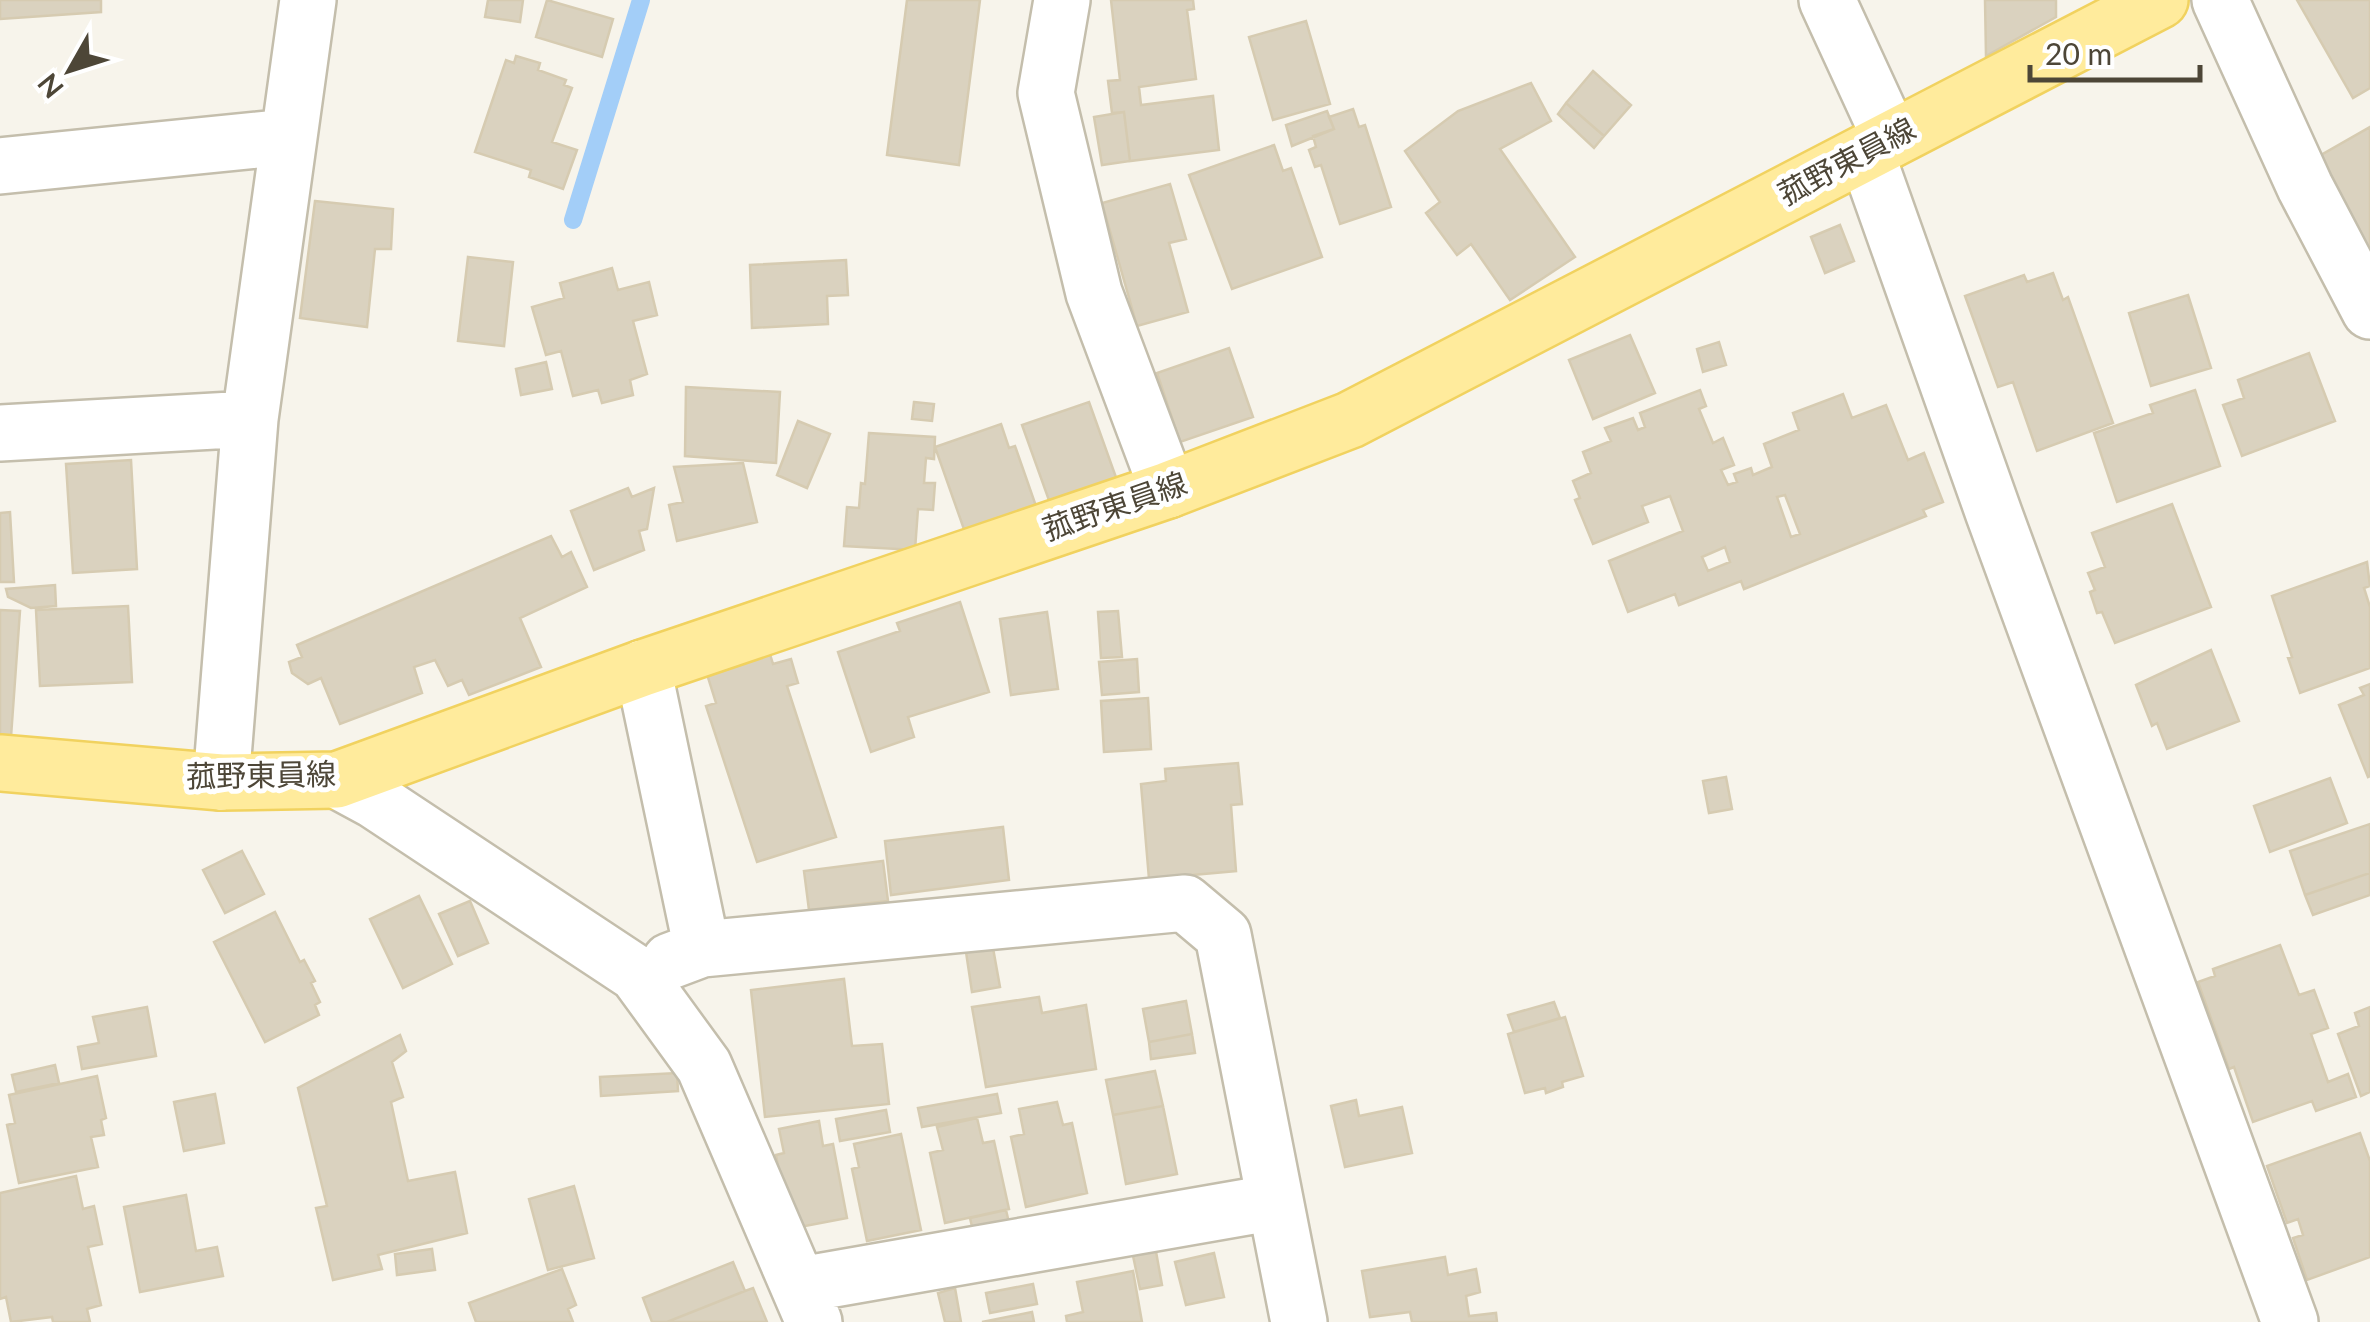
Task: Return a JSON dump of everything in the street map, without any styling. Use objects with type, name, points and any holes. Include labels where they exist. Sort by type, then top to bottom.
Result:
[{"type":"main road","name":"菰野東員線","points":[[0,762],[221,782],[337,780],[643,668],[1168,490],[1350,420],[2160,0]]},
{"type":"street","points":[[221,782],[250,418],[308,0]]},
{"type":"street","points":[[1062,0],[1046,92],[1094,293],[1168,490]]},
{"type":"street","points":[[1827,0],[1879,146],[1994,514],[2290,1322]]},
{"type":"street","points":[[2220,0],[2305,187],[2370,311]]},
{"type":"street","points":[[0,166],[287,137]]},
{"type":"street","points":[[0,434],[250,418]]},
{"type":"street","points":[[643,668],[702,948]]},
{"type":"street","points":[[337,780],[374,800],[637,974],[704,1066],[807,1304],[1275,1202]]},
{"type":"street","points":[[637,974],[702,948],[1185,903],[1223,935],[1299,1322]]},
{"type":"building","points":[[0,0],[101,0],[101,12],[0,19]]},
{"type":"building","points":[[488,0],[523,0],[520,22],[485,17]]},
{"type":"building","points":[[547,0],[613,19],[602,57],[536,37]]},
{"type":"building","points":[[907,0],[980,0],[959,165],[887,155]]},
{"type":"building","points":[[1111,0],[1193,0],[1194,9],[1187,10],[1196,79],[1139,87],[1141,105],[1213,96],[1219,150],[1130,161],[1124,112],[1112,113],[1108,81],[1120,80]]},
{"type":"building","points":[[1985,0],[2056,0],[2056,17],[1986,56]]},
{"type":"building","points":[[2297,0],[2370,0],[2370,88],[2353,98]]},
{"type":"building","points":[[1306,21],[1330,104],[1273,120],[1249,37]]},
{"type":"building","points":[[516,56],[540,63],[538,70],[566,80],[564,85],[572,88],[552,142],[577,150],[563,189],[529,177],[531,170],[475,152],[506,60],[514,63]]},
{"type":"building","points":[[1593,71],[1631,105],[1604,136],[1566,103]]},
{"type":"building","points":[[1531,83],[1551,121],[1500,149],[1575,257],[1510,300],[1471,244],[1457,255],[1426,213],[1440,202],[1405,151],[1458,111]]},
{"type":"building","points":[[1566,103],[1604,136],[1594,148],[1558,114]]},
{"type":"building","points":[[1353,109],[1359,127],[1365,125],[1391,207],[1340,224],[1321,165],[1315,167],[1309,150],[1316,147],[1313,136],[1334,129],[1329,117]]},
{"type":"building","points":[[1327,111],[1334,129],[1292,146],[1286,125]]},
{"type":"building","points":[[1124,112],[1130,161],[1102,165],[1094,117]]},
{"type":"building","points":[[2370,127],[2370,257],[2314,159]]},
{"type":"building","points":[[1274,145],[1283,171],[1291,168],[1322,257],[1232,289],[1189,175]]},
{"type":"building","points":[[1170,184],[1186,239],[1169,243],[1188,312],[1137,326],[1102,203]]},
{"type":"building","points":[[315,201],[393,209],[391,249],[375,249],[367,327],[300,318]]},
{"type":"building","points":[[1840,225],[1854,261],[1825,273],[1811,237]]},
{"type":"building","points":[[468,257],[513,262],[504,346],[458,341]]},
{"type":"building","points":[[846,260],[848,295],[827,296],[828,324],[752,328],[750,265]]},
{"type":"building","points":[[612,268],[618,290],[649,282],[657,315],[633,321],[647,374],[630,380],[633,395],[602,403],[598,390],[573,396],[561,351],[546,355],[532,307],[564,298],[560,283]]},
{"type":"building","points":[[2053,273],[2063,300],[2068,297],[2113,423],[2037,451],[2013,382],[1998,387],[1965,296],[2024,275],[2027,282]]},
{"type":"building","points":[[2188,295],[2211,368],[2151,386],[2129,313]]},
{"type":"building","points":[[1630,335],[1655,393],[1593,419],[1569,360]]},
{"type":"building","points":[[1719,342],[1726,365],[1703,372],[1697,349]]},
{"type":"building","points":[[1229,348],[1253,417],[1180,442],[1157,373]]},
{"type":"building","points":[[2309,353],[2335,421],[2242,456],[2223,405],[2244,398],[2238,380]]},
{"type":"building","points":[[546,362],[552,389],[521,395],[516,369]]},
{"type":"building","points":[[686,387],[780,392],[776,463],[685,456]]},
{"type":"building","points":[[1700,390],[1706,406],[1699,409],[1713,443],[1723,438],[1734,465],[1721,470],[1728,485],[1737,482],[1734,474],[1751,468],[1753,475],[1772,467],[1764,444],[1799,430],[1793,413],[1843,394],[1852,418],[1886,405],[1908,460],[1924,453],[1943,502],[1923,510],[1926,516],[1744,589],[1741,581],[1679,605],[1675,594],[1628,612],[1609,561],[1683,531],[1670,496],[1642,506],[1648,522],[1593,544],[1575,500],[1580,498],[1573,481],[1591,473],[1583,452],[1611,441],[1605,428],[1633,418],[1638,430],[1645,427],[1640,413]],"holes":[[[1785,495],[1800,534],[1791,537],[1777,497]],[[1725,547],[1730,562],[1708,571],[1702,557]]]},
{"type":"building","points":[[2195,390],[2220,466],[2117,502],[2094,433],[2153,413],[2150,405]]},
{"type":"building","points":[[914,402],[934,404],[932,421],[912,419]]},
{"type":"building","points":[[1089,402],[1118,483],[1051,506],[1022,425]]},
{"type":"building","points":[[798,421],[830,434],[807,488],[777,475]]},
{"type":"building","points":[[1001,424],[1009,448],[1015,446],[1037,509],[966,535],[935,447]]},
{"type":"building","points":[[869,433],[935,437],[934,459],[926,458],[924,483],[935,483],[933,510],[918,509],[915,550],[844,546],[847,507],[859,508],[861,483],[865,484]]},
{"type":"building","points":[[131,460],[137,569],[73,573],[66,464]]},
{"type":"building","points":[[743,463],[757,522],[677,541],[669,505],[683,502],[674,467]]},
{"type":"building","points":[[628,488],[632,497],[654,488],[647,529],[639,531],[644,550],[594,570],[571,511]]},
{"type":"building","points":[[2172,504],[2211,607],[2115,643],[2090,592],[2095,590],[2088,573],[2105,567],[2092,533]]},
{"type":"building","points":[[10,512],[14,582],[0,582],[0,513]]},
{"type":"building","points":[[551,536],[562,557],[571,552],[587,587],[520,618],[541,667],[469,695],[462,680],[448,686],[435,660],[414,667],[422,693],[340,724],[321,678],[308,684],[292,673],[289,662],[302,657],[297,645]]},
{"type":"building","points":[[2367,562],[2370,586],[2364,588],[2370,607],[2370,668],[2300,693],[2272,596]]},
{"type":"building","points":[[55,585],[56,606],[31,608],[8,597],[6,589]]},
{"type":"building","points":[[960,602],[989,692],[908,717],[914,737],[871,752],[838,652],[900,631],[897,623]]},
{"type":"building","points":[[128,606],[132,682],[40,686],[36,610]]},
{"type":"building","points":[[0,610],[20,611],[11,737],[0,737]]},
{"type":"building","points":[[1118,611],[1122,657],[1101,658],[1098,612]]},
{"type":"building","points":[[1047,612],[1058,689],[1011,695],[1000,619]]},
{"type":"building","points":[[2211,650],[2239,721],[2167,749],[2157,723],[2152,726],[2136,685]]},
{"type":"building","points":[[769,651],[773,664],[791,659],[798,683],[787,686],[836,837],[757,862],[706,706],[716,703],[706,671]]},
{"type":"building","points":[[1137,659],[1139,692],[1102,695],[1099,662]]},
{"type":"building","points":[[2370,684],[2368,777],[2339,705],[2364,695],[2360,688]]},
{"type":"building","points":[[1148,698],[1151,749],[1104,752],[1101,701]]},
{"type":"building","points":[[1238,763],[1242,804],[1231,805],[1236,871],[1149,879],[1141,784],[1166,781],[1165,769]]},
{"type":"building","points":[[1726,777],[1732,809],[1709,813],[1703,781]]},
{"type":"building","points":[[2330,778],[2347,823],[2270,852],[2254,806]]},
{"type":"building","points":[[2370,824],[2370,873],[2305,895],[2290,851]]},
{"type":"building","points":[[1003,827],[1009,880],[891,895],[885,841]]},
{"type":"building","points":[[242,851],[264,894],[225,913],[203,870]]},
{"type":"building","points":[[883,861],[888,901],[809,910],[804,871]]},
{"type":"building","points":[[2370,873],[2370,895],[2313,915],[2305,895]]},
{"type":"building","points":[[419,896],[452,964],[403,988],[370,919]]},
{"type":"building","points":[[470,901],[488,943],[458,956],[439,914]]},
{"type":"building","points":[[275,912],[300,962],[304,960],[315,981],[311,983],[320,1002],[315,1005],[319,1015],[265,1042],[214,942]]},
{"type":"building","points":[[2280,945],[2299,995],[2314,990],[2328,1028],[2311,1034],[2328,1082],[2348,1074],[2356,1097],[2316,1111],[2312,1101],[2253,1122],[2198,982],[2215,976],[2213,969]]},
{"type":"building","points":[[993,948],[1000,987],[972,992],[966,952]]},
{"type":"building","points":[[844,979],[852,1046],[882,1044],[889,1104],[765,1117],[751,990]]},
{"type":"building","points":[[1039,997],[1042,1013],[1086,1005],[1096,1069],[986,1087],[972,1007]]},
{"type":"building","points":[[1186,1001],[1192,1034],[1149,1042],[1143,1009]]},
{"type":"building","points":[[1554,1002],[1560,1018],[1514,1032],[1508,1015]]},
{"type":"building","points":[[147,1007],[156,1056],[82,1069],[78,1047],[99,1043],[93,1017]]},
{"type":"building","points":[[2370,1007],[2370,1092],[2361,1096],[2338,1034],[2359,1026],[2355,1013]]},
{"type":"building","points":[[1565,1017],[1583,1076],[1562,1082],[1563,1087],[1546,1093],[1545,1088],[1525,1093],[1508,1034]]},
{"type":"building","points":[[1192,1034],[1195,1053],[1151,1059],[1149,1042]]},
{"type":"building","points":[[400,1035],[406,1051],[392,1062],[403,1097],[391,1102],[408,1181],[455,1172],[467,1233],[378,1255],[382,1269],[333,1280],[316,1208],[327,1206],[298,1088]]},
{"type":"building","points":[[55,1065],[59,1083],[16,1092],[12,1075]]},
{"type":"building","points":[[1155,1071],[1163,1106],[1113,1115],[1106,1080]]},
{"type":"building","points":[[677,1073],[678,1091],[601,1096],[600,1077]]},
{"type":"building","points":[[97,1076],[106,1118],[101,1120],[104,1135],[91,1137],[98,1167],[19,1183],[7,1125],[15,1123],[9,1095]]},
{"type":"building","points":[[215,1094],[224,1143],[184,1151],[174,1102]]},
{"type":"building","points":[[997,1094],[1001,1113],[922,1127],[918,1108]]},
{"type":"building","points":[[1356,1100],[1359,1116],[1402,1107],[1412,1153],[1345,1167],[1331,1106]]},
{"type":"building","points":[[1057,1102],[1063,1125],[1072,1123],[1087,1193],[1026,1207],[1011,1137],[1024,1134],[1019,1109]]},
{"type":"building","points":[[1163,1106],[1177,1174],[1126,1184],[1113,1115]]},
{"type":"building","points":[[886,1110],[890,1132],[840,1141],[836,1119]]},
{"type":"building","points":[[977,1118],[983,1143],[994,1141],[1009,1209],[945,1223],[930,1153],[943,1150],[937,1127]]},
{"type":"building","points":[[819,1121],[823,1146],[833,1144],[847,1218],[789,1229],[776,1155],[784,1153],[779,1129]]},
{"type":"building","points":[[2360,1133],[2370,1161],[2370,1257],[2307,1280],[2293,1238],[2303,1235],[2298,1219],[2287,1223],[2267,1166]]},
{"type":"building","points":[[901,1134],[921,1230],[867,1241],[852,1169],[859,1167],[854,1144]]},
{"type":"building","points":[[76,1176],[83,1209],[94,1206],[102,1244],[88,1247],[101,1305],[87,1309],[90,1322],[53,1322],[52,1317],[11,1322],[6,1297],[0,1299],[0,1193]]},
{"type":"building","points":[[574,1186],[594,1258],[548,1270],[529,1199]]},
{"type":"building","points":[[186,1195],[196,1251],[217,1247],[223,1276],[140,1292],[124,1207]]},
{"type":"building","points":[[1006,1210],[1010,1227],[974,1235],[970,1218]]},
{"type":"building","points":[[1155,1246],[1162,1285],[1140,1289],[1132,1251]]},
{"type":"building","points":[[432,1249],[435,1270],[397,1275],[395,1254]]},
{"type":"building","points":[[1214,1253],[1224,1297],[1186,1305],[1175,1262]]},
{"type":"building","points":[[1445,1257],[1448,1275],[1476,1269],[1480,1292],[1466,1296],[1469,1316],[1496,1313],[1497,1322],[1412,1322],[1410,1312],[1370,1317],[1362,1271]]},
{"type":"building","points":[[733,1262],[745,1291],[667,1322],[652,1322],[643,1298]]},
{"type":"building","points":[[562,1269],[576,1305],[568,1309],[573,1322],[476,1322],[469,1303]]},
{"type":"building","points":[[1133,1271],[1142,1322],[1067,1322],[1066,1316],[1083,1312],[1077,1282]]},
{"type":"building","points":[[1033,1284],[1037,1304],[990,1313],[986,1293]]},
{"type":"building","points":[[753,1288],[767,1322],[667,1322],[745,1291]]},
{"type":"building","points":[[955,1288],[961,1322],[945,1322],[938,1293]]},
{"type":"building","points":[[1032,1312],[1034,1322],[982,1322]]},
{"type":"waterway","points":[[573,220],[641,0]]}]
